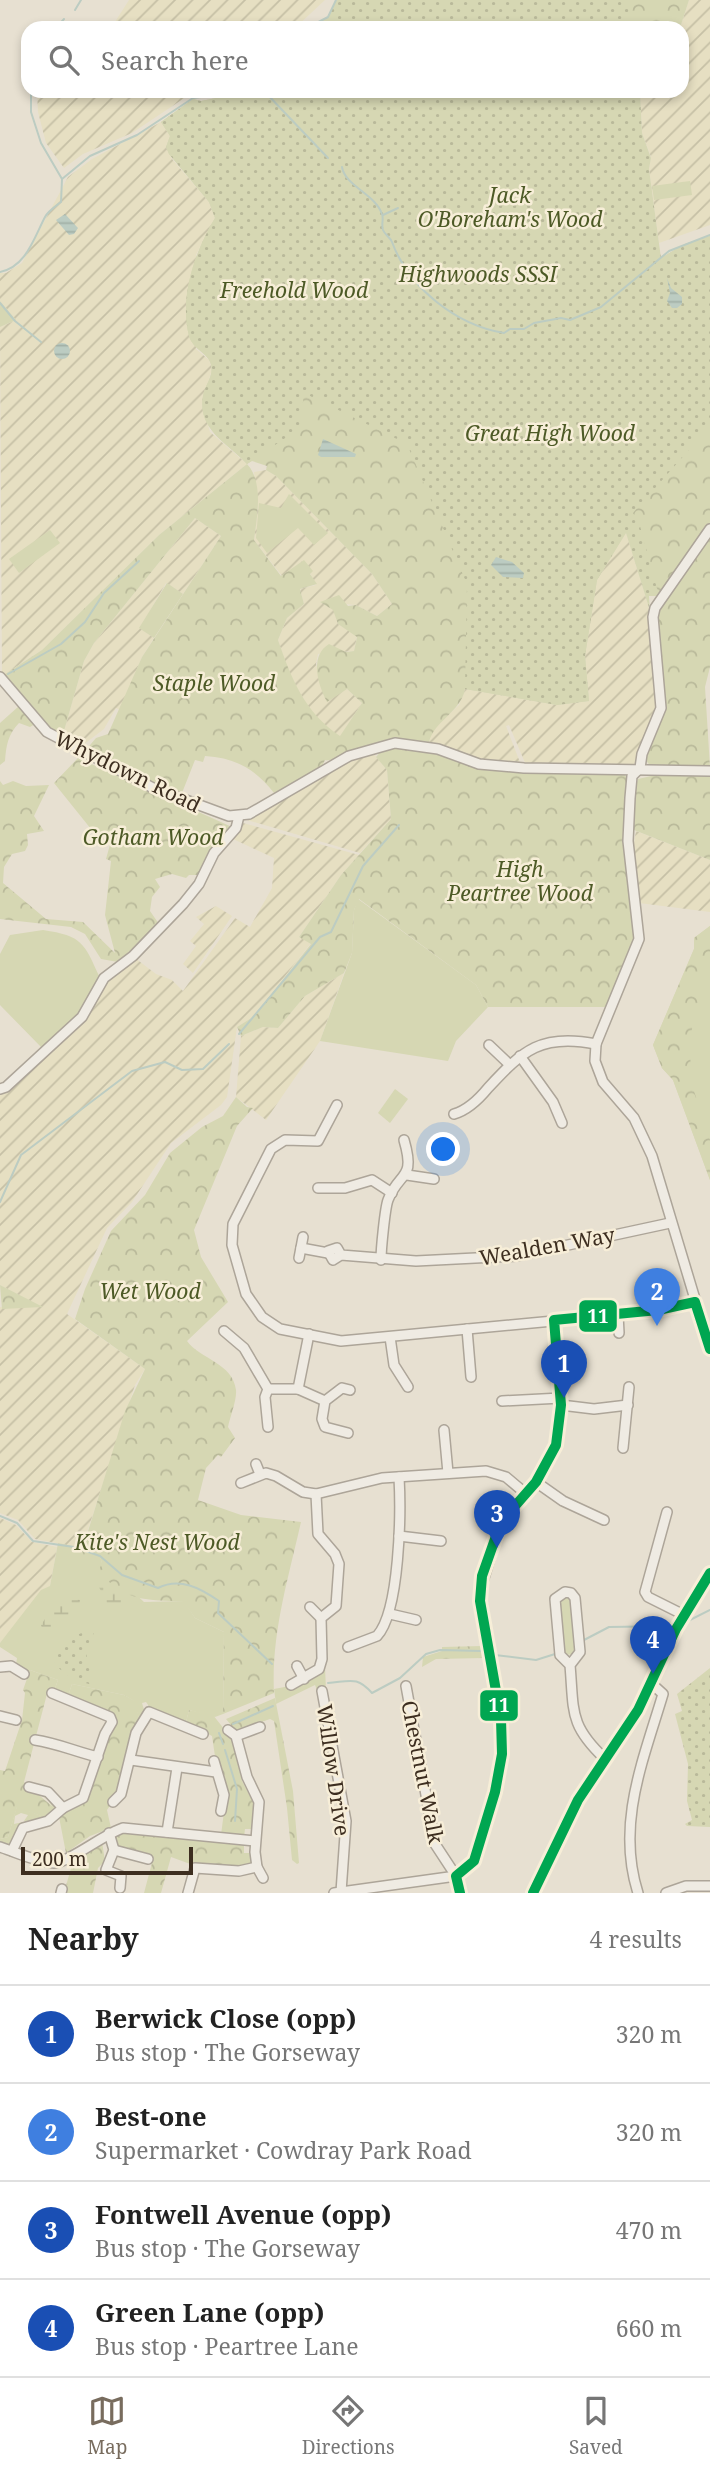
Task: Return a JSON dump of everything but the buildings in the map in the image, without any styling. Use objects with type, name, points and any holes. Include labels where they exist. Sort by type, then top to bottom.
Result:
[{"type":"street","points":[[710,529],[655,608],[652,633],[661,708],[637,771],[632,776],[628,841],[639,939],[596,1044],[595,1061],[600,1077],[634,1118],[652,1156],[710,1349]]},
{"type":"street","name":"Whydown Road","points":[[0,677],[47,732],[99,762],[165,794],[202,809],[239,817]]},
{"type":"street","points":[[0,1089],[6,1087],[82,1017],[104,978],[133,956],[183,904],[198,884],[214,853],[236,828],[239,817],[349,756],[395,743],[428,746],[479,764],[524,768],[710,771]]},
{"type":"street","points":[[451,1115],[476,1101],[510,1065],[533,1047],[557,1040],[596,1044]]},
{"type":"street","points":[[489,1044],[510,1065]]},
{"type":"street","points":[[520,1056],[553,1102],[561,1123]]},
{"type":"street","points":[[338,1112],[318,1141],[279,1142],[264,1157],[258,1181],[236,1215],[232,1236],[246,1294],[259,1313],[280,1329],[341,1341],[670,1309],[695,1302]]},
{"type":"street","points":[[381,1260],[386,1207],[392,1193],[407,1175],[403,1147]]},
{"type":"street","points":[[407,1175],[437,1179]]},
{"type":"street","points":[[323,1192],[372,1180],[392,1193]]},
{"type":"street","name":"Wealden Way","points":[[303,1237],[300,1253],[328,1253],[333,1260],[341,1255],[381,1260],[450,1261],[517,1256],[670,1223]]},
{"type":"street","points":[[618,1314],[620,1336]]},
{"type":"street","points":[[337,1892],[456,1876],[474,1861],[495,1792],[502,1754],[501,1719],[480,1601],[482,1576],[501,1522],[536,1482],[555,1445],[561,1402],[554,1320]]},
{"type":"street","points":[[467,1329],[467,1372]]},
{"type":"street","points":[[224,1331],[238,1336],[268,1389],[262,1412],[268,1427]]},
{"type":"street","points":[[298,1390],[309,1334]]},
{"type":"street","points":[[390,1337],[394,1365],[407,1381]]},
{"type":"street","points":[[345,1386],[325,1401],[322,1431],[348,1433]]},
{"type":"street","points":[[621,1442],[629,1387]]},
{"type":"street","points":[[268,1389],[298,1390],[325,1401]]},
{"type":"street","points":[[502,1401],[561,1402],[594,1409],[628,1405]]},
{"type":"street","points":[[442,1435],[448,1474]]},
{"type":"street","points":[[256,1464],[260,1474]]},
{"type":"street","points":[[241,1483],[260,1474],[276,1476],[303,1492],[316,1494],[357,1482],[448,1474],[497,1473],[525,1493]]},
{"type":"street","points":[[348,1647],[377,1636],[390,1614],[399,1536],[399,1478]]},
{"type":"street","points":[[536,1482],[563,1502],[604,1520]]},
{"type":"street","points":[[316,1494],[318,1534],[335,1554],[339,1572],[336,1606],[321,1618]]},
{"type":"street","points":[[667,1512],[645,1592],[648,1597],[684,1615]]},
{"type":"street","points":[[399,1536],[441,1541]]},
{"type":"street","points":[[533,1893],[578,1800],[652,1684],[684,1615],[710,1573]]},
{"type":"street","points":[[570,1665],[580,1653],[575,1598],[565,1592],[555,1599],[560,1655],[570,1665],[578,1728],[605,1759]]},
{"type":"street","points":[[291,1685],[315,1673],[322,1662],[321,1618],[310,1607]]},
{"type":"street","points":[[390,1614],[416,1620]]},
{"type":"street","points":[[0,1667],[13,1662],[24,1674]]},
{"type":"street","points":[[297,1666],[304,1679]]},
{"type":"street","points":[[638,1893],[628,1855],[628,1819],[663,1694],[652,1684]]},
{"type":"street","name":"Chestnut Walk","points":[[406,1686],[435,1843],[456,1876],[460,1893]]},
{"type":"street","name":"Willow Drive","points":[[322,1690],[346,1821],[337,1892]]},
{"type":"street","points":[[12,1851],[23,1828],[48,1821],[62,1808],[83,1798],[112,1722],[110,1717],[52,1693]]},
{"type":"street","points":[[113,1802],[121,1794],[136,1733],[147,1708],[203,1734]]},
{"type":"street","points":[[0,1716],[16,1720]]},
{"type":"street","points":[[236,1736],[260,1727]]},
{"type":"street","points":[[228,1730],[236,1736],[247,1777],[259,1802],[255,1841],[257,1867],[263,1878]]},
{"type":"street","points":[[41,1744],[98,1758]]},
{"type":"street","points":[[131,1760],[216,1772]]},
{"type":"street","points":[[214,1761],[223,1790],[221,1811]]},
{"type":"street","points":[[167,1832],[177,1768]]},
{"type":"street","points":[[29,1787],[48,1792],[62,1808]]},
{"type":"street","points":[[0,1847],[53,1863],[61,1862],[109,1833],[137,1827],[255,1841]]},
{"type":"street","points":[[109,1833],[114,1850],[106,1867],[108,1872],[122,1878],[120,1888]]},
{"type":"street","points":[[114,1850],[148,1860]]},
{"type":"street","points":[[188,1893],[195,1868],[239,1871],[257,1867]]},
{"type":"street","points":[[666,1893],[686,1886],[710,1886]]},
{"type":"shaded area","points":[[129,0],[325,0],[302,21],[116,21]]},
{"type":"shaded area","points":[[689,0],[710,0],[710,225],[659,243],[649,169],[651,157],[642,133],[640,98],[689,98],[689,21],[682,21]]},
{"type":"shaded area","points":[[37,98],[184,98],[132,133],[83,154],[64,168],[46,143]]},
{"type":"shaded area","points":[[161,122],[170,136],[166,147],[172,159],[209,202],[215,218],[196,255],[196,349],[209,360],[212,369],[202,405],[210,432],[247,464],[159,535],[42,650],[2,676],[0,327],[16,320],[0,301],[0,273],[6,273],[22,263],[68,177],[92,159]]},
{"type":"shaded area","points":[[65,214],[78,228],[74,234],[69,235],[56,220]]},
{"type":"shaded area","points":[[667,278],[671,288],[682,297],[682,304],[677,308],[672,308],[667,301],[670,293]]},
{"type":"shaded area","points":[[59,343],[65,343],[70,351],[68,357],[59,359],[54,354],[54,348]]},
{"type":"shaded area","points":[[323,439],[356,454],[355,457],[321,457],[318,455]]},
{"type":"shaded area","points":[[266,470],[276,476],[372,574],[392,604],[377,616],[356,605],[320,602],[334,610],[338,624],[357,636],[354,651],[318,654],[316,664],[325,697],[347,689],[362,703],[340,737],[321,724],[308,706],[290,677],[278,640],[287,618],[304,604],[300,589],[316,585],[310,573],[312,571],[282,576],[254,540],[258,507],[254,472]]},
{"type":"shaded area","points":[[195,518],[221,536],[183,594],[166,583],[140,628],[154,638],[142,657],[120,710],[116,708],[104,729],[79,748],[62,738],[84,661],[94,643]]},
{"type":"shaded area","points":[[626,532],[650,611],[649,633],[658,700],[637,761],[629,768],[526,765],[509,725],[506,726],[521,765],[470,757],[429,742],[431,731],[459,705],[465,689],[557,705],[589,701],[585,656],[597,580]]},
{"type":"shaded area","points":[[496,557],[512,562],[524,573],[523,578],[503,577],[491,565]]},
{"type":"shaded area","points":[[369,753],[374,754],[387,770],[391,819],[360,853],[247,820],[329,771]]},
{"type":"shaded area","points":[[243,823],[359,855],[341,875],[299,937],[311,943],[253,1017],[237,1027],[227,1097],[221,1105],[171,1143],[132,1202],[107,1228],[67,1314],[145,1369],[135,1385],[82,1548],[35,1539],[18,1520],[0,1513],[0,1307],[41,1307],[0,1285],[0,1095],[85,1020],[106,982],[135,958],[156,974],[172,980],[183,991],[235,918],[250,927],[272,888],[274,858],[231,838]]},
{"type":"shaded area","points":[[636,831],[710,860],[710,912],[639,903],[633,849]]},
{"type":"shaded area","points":[[216,906],[232,916],[193,973],[183,964],[196,946],[190,941],[204,924],[196,917]]},
{"type":"shaded area","points":[[344,973],[320,1041],[266,1120],[236,1097],[241,1036],[263,1027],[278,1028],[305,996]]},
{"type":"shaded area","points":[[0,1518],[16,1525],[32,1542],[57,1547],[50,1586],[0,1643]]},
{"type":"green space","points":[[337,0],[689,0],[682,21],[321,21],[328,17]]},
{"type":"green space","points":[[337,0],[628,0],[630,21],[321,21],[328,17]]},
{"type":"green space","name":"Highwoods SSSI","points":[[216,98],[261,98],[571,323],[669,253],[685,244],[710,236],[710,523],[659,596],[626,532],[597,580],[585,656],[589,701],[557,705],[465,689],[463,697],[436,728],[429,742],[378,743],[336,759],[325,760],[322,766],[274,793],[260,777],[244,766],[226,759],[205,756],[203,762],[195,760],[180,798],[85,751],[96,738],[108,734],[142,657],[221,536],[195,518],[94,643],[84,661],[62,738],[51,731],[2,676],[42,650],[159,535],[247,464],[216,435],[205,418],[203,396],[211,365],[191,341],[186,321],[188,290],[195,260],[215,218],[209,202],[169,154],[166,147],[170,136],[161,122],[193,99],[201,101]],"holes":[[[252,461],[267,466],[266,470],[276,476],[372,574],[392,604],[377,616],[356,605],[348,606],[339,595],[320,602],[333,610],[338,624],[357,637],[354,651],[346,652],[329,644],[323,649],[317,663],[318,679],[327,702],[347,689],[362,703],[340,736],[308,706],[288,668],[278,640],[287,618],[304,604],[300,589],[317,584],[310,574],[313,571],[304,560],[281,576],[254,540],[258,511],[257,490],[256,480],[247,464]]]},
{"type":"green space","name":"Highwoods SSSI","points":[[216,98],[640,98],[642,133],[651,158],[649,169],[661,258],[685,244],[710,236],[710,426],[633,513],[640,526],[659,596],[649,596],[650,611],[626,533],[597,580],[585,656],[589,701],[557,705],[465,689],[467,584],[407,444],[304,393],[300,428],[247,464],[209,427],[202,408],[211,365],[191,341],[186,321],[186,306],[195,260],[215,218],[209,202],[169,154],[166,147],[170,136],[161,122],[193,99],[201,101]]},
{"type":"green space","points":[[690,181],[692,195],[654,200],[652,186]]},
{"type":"green space","points":[[0,301],[16,320],[0,327]]},
{"type":"green space","points":[[289,494],[328,533],[314,545],[298,528],[267,553],[256,538],[259,503],[281,508]]},
{"type":"green space","points":[[50,530],[60,543],[19,573],[9,559]]},
{"type":"green space","points":[[710,532],[710,667],[705,687],[710,767],[652,768],[644,758],[665,709],[656,640],[658,610]]},
{"type":"green space","points":[[167,583],[183,594],[154,638],[139,628]]},
{"type":"green space","points":[[19,706],[35,724],[30,727],[19,723],[15,727],[8,740],[5,761],[0,765],[0,723]]},
{"type":"green space","name":"High Peartree Wood","points":[[393,747],[505,770],[624,774],[628,779],[635,937],[623,975],[607,1007],[488,1007],[476,985],[359,899],[354,910],[352,953],[344,973],[305,996],[278,1028],[263,1027],[241,1036],[237,1027],[253,1017],[311,944],[299,937],[341,875],[391,819],[387,770],[376,757],[382,750]]},
{"type":"green space","name":"Gotham Wood","points":[[78,758],[232,827],[197,875],[189,875],[186,878],[172,874],[155,879],[160,887],[152,897],[150,911],[159,924],[118,962],[101,959],[85,934],[71,927],[0,919],[0,781],[3,785],[13,781],[26,786],[49,785],[34,816],[44,831],[27,834],[28,845],[25,851],[12,854],[4,867],[3,883],[46,919],[83,922],[115,953],[105,915],[111,861],[106,859],[111,841],[99,839],[54,783]]},
{"type":"green space","points":[[660,774],[710,774],[710,860],[634,830],[633,794],[638,779]]},
{"type":"green space","points":[[358,899],[476,985],[488,1007],[456,1041],[448,1061],[320,1041],[352,953],[354,910]]},
{"type":"green space","points":[[710,926],[710,1180],[673,1080],[662,1068],[653,1045],[694,949],[694,938]]},
{"type":"green space","points":[[710,926],[710,961],[698,980],[701,997],[694,1016],[689,1048],[694,1091],[710,1140],[710,1180],[673,1080],[662,1068],[653,1045],[694,949],[694,938]]},
{"type":"green space","points":[[43,930],[67,935],[81,943],[100,978],[85,1008],[42,1048],[0,1005],[0,954],[10,935]]},
{"type":"green space","points":[[395,1089],[408,1099],[390,1123],[378,1113]]},
{"type":"green space","name":"Kite's Nest Wood","points":[[236,1097],[247,1107],[253,1108],[237,1126],[194,1230],[201,1257],[228,1302],[187,1341],[223,1367],[234,1381],[236,1394],[228,1427],[235,1438],[221,1457],[218,1455],[206,1468],[198,1500],[241,1515],[301,1522],[278,1628],[274,1693],[223,1714],[224,1632],[195,1618],[183,1601],[136,1597],[116,1588],[99,1570],[102,1563],[100,1557],[87,1560],[81,1554],[125,1411],[145,1369],[75,1319],[85,1289],[111,1231],[145,1195],[170,1153],[202,1127],[223,1116]]},
{"type":"green space","points":[[0,1285],[43,1307],[2,1309]]},
{"type":"green space","points":[[58,1543],[82,1548],[81,1554],[100,1556],[102,1563],[144,1602],[184,1601],[195,1618],[224,1632],[223,1714],[215,1717],[189,1710],[186,1722],[151,1709],[146,1702],[142,1703],[145,1713],[140,1722],[134,1701],[124,1695],[72,1684],[68,1696],[54,1691],[58,1680],[30,1670],[29,1674],[16,1665],[17,1658],[0,1647],[0,1643],[41,1590],[50,1586]]},
{"type":"green space","points":[[98,1585],[130,1599],[130,1607],[118,1613],[111,1612]]},
{"type":"green space","points":[[565,1594],[573,1599],[576,1654],[564,1655],[558,1600]]},
{"type":"green space","points":[[66,1599],[80,1600],[79,1606],[53,1631],[44,1635],[41,1625],[51,1610]]},
{"type":"green space","points":[[92,1629],[94,1633],[85,1650],[92,1674],[92,1685],[62,1671],[52,1654],[66,1639]]},
{"type":"green space","points":[[482,1646],[484,1658],[436,1659],[422,1667],[423,1657],[442,1651],[442,1647]]},
{"type":"green space","points":[[325,1667],[326,1690],[317,1690],[315,1685],[276,1704],[274,1689],[290,1686]]},
{"type":"green space","points":[[710,1668],[710,1827],[687,1826],[685,1824],[692,1820],[687,1801],[688,1764],[675,1714],[682,1711],[677,1694]]},
{"type":"green space","points":[[30,1670],[58,1680],[54,1691],[47,1694],[24,1782],[54,1808],[46,1818],[17,1807],[8,1837],[0,1839],[0,1770],[5,1771],[22,1720],[23,1690]]},
{"type":"green space","points":[[72,1684],[124,1695],[135,1701],[140,1722],[117,1795],[107,1810],[111,1828],[90,1836],[66,1853],[59,1817],[73,1806],[81,1806],[87,1797],[114,1723],[100,1708],[68,1696]]},
{"type":"green space","points":[[275,1698],[293,1791],[297,1864],[292,1860],[274,1721],[270,1719],[236,1731],[226,1719]]},
{"type":"green space","points":[[189,1710],[213,1715],[232,1739],[242,1781],[254,1804],[252,1829],[245,1829],[244,1837],[221,1835],[226,1796],[217,1770],[212,1736],[186,1722]]},
{"type":"green space","points":[[29,1789],[51,1798],[57,1811],[48,1819],[28,1824],[24,1821],[28,1815],[21,1813],[15,1816],[14,1824],[23,1822],[24,1825],[16,1832],[10,1845],[0,1842],[0,1839],[8,1837],[17,1806],[46,1818],[54,1809],[47,1799]]},
{"type":"green space","points":[[138,1833],[244,1844],[244,1853],[252,1853],[253,1864],[233,1868],[205,1863],[193,1865],[171,1857],[161,1893],[144,1893],[153,1859],[139,1852],[117,1850],[113,1838],[118,1834]]},
{"type":"green space","points":[[102,1842],[105,1861],[98,1868],[93,1893],[64,1893],[73,1861]]},
{"type":"waterway","points":[[75,10],[81,0]]},
{"type":"waterway","points":[[320,21],[328,17],[336,0]]},
{"type":"waterway","points":[[31,98],[31,112],[41,143],[62,179]]},
{"type":"waterway","points":[[0,272],[9,269],[23,258],[46,215],[61,202],[62,179],[90,156],[137,135],[193,98]]},
{"type":"waterway","points":[[271,98],[328,158]]},
{"type":"waterway","points":[[342,167],[349,180],[378,207],[383,216],[384,232],[422,289],[452,313],[486,329],[504,333],[510,329],[524,329],[534,323],[561,318],[570,320],[601,307],[669,251],[710,235]]},
{"type":"waterway","points":[[383,215],[398,208]]},
{"type":"waterway","points":[[0,303],[15,321],[41,342]]},
{"type":"waterway","points":[[8,674],[61,644],[85,622],[104,593],[139,561]]},
{"type":"waterway","points":[[239,1034],[320,937],[331,932],[363,866],[399,825]]},
{"type":"waterway","points":[[0,1202],[21,1155],[132,1071],[165,1062],[182,1070],[203,1069],[229,1044]]},
{"type":"waterway","points":[[0,1516],[17,1523],[33,1541],[74,1547],[100,1556],[122,1575],[158,1588],[182,1584],[205,1592],[219,1601],[218,1613],[272,1664]]},
{"type":"waterway","points":[[688,1621],[710,1610]]},
{"type":"waterway","points":[[584,1640],[609,1627],[673,1626]]},
{"type":"waterway","points":[[328,1683],[358,1682],[372,1693],[400,1678],[426,1654],[440,1650],[482,1651]]},
{"type":"waterway","points":[[495,1655],[536,1660],[555,1654]]},
{"type":"waterway","points":[[233,1724],[273,1706]]},
{"type":"waterway","points":[[219,1733],[223,1744]]},
{"type":"waterway","points":[[225,1750],[237,1789],[235,1821]]},
{"type":"transit line","name":"11","points":[[460,1893],[456,1876],[474,1861],[495,1792],[502,1754],[501,1719],[480,1601],[482,1576],[501,1522],[536,1482],[556,1445],[561,1405],[554,1320],[658,1310],[695,1302],[710,1349]]},
{"type":"transit line","name":"11","points":[[533,1893],[578,1800],[638,1710],[676,1629],[710,1573]]},
{"type":"place","name":"Best-one","points":[[657,1326]]},
{"type":"place","name":"Berwick Close (opp)","points":[[564,1398]]},
{"type":"place","name":"Fontwell Avenue (opp)","points":[[497,1548]]},
{"type":"place","name":"Green Lane (opp)","points":[[653,1674]]},
{"type":"park label","name":"Jack O'Boreham's Wood","points":[[510,207]]},
{"type":"park label","name":"Freehold Wood","points":[[294,290]]},
{"type":"park label","name":"Great High Wood","points":[[550,433]]},
{"type":"park label","name":"Staple Wood","points":[[214,683]]},
{"type":"park label","name":"Wet Wood","points":[[150,1291]]}]
